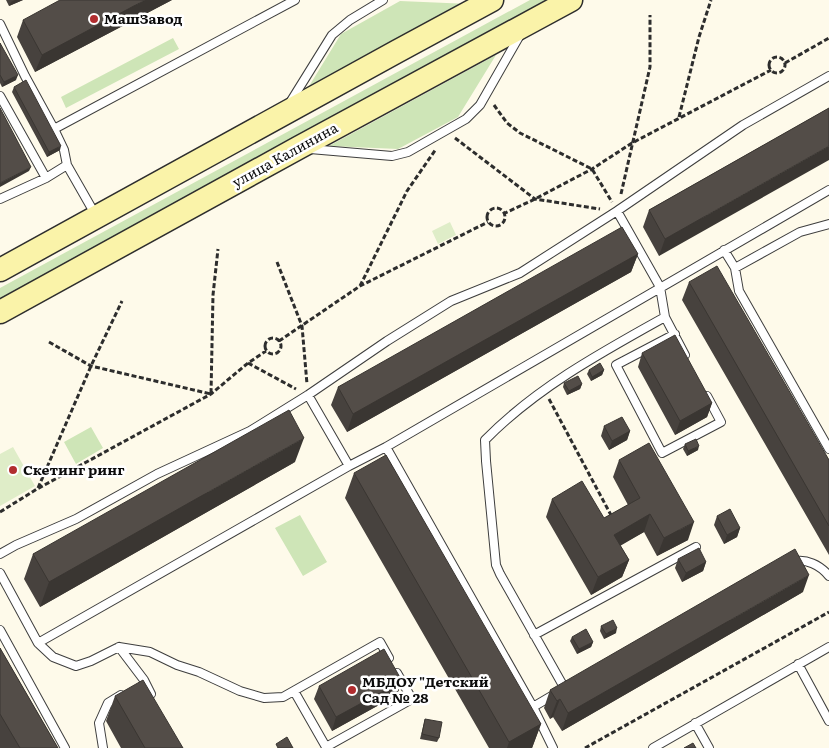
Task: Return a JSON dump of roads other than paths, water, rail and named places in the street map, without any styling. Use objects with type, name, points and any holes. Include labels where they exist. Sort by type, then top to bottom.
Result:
[{"type":"main road","points":[[0,270],[492,0]]},
{"type":"main road","name":"улица Калинина","points":[[0,312],[571,0]]},
{"type":"lane","points":[[54,129],[295,0]]},
{"type":"lane","points":[[284,114],[332,35],[350,20],[383,0]]},
{"type":"lane","points":[[0,24],[25,76],[54,129],[64,150],[67,164],[97,218]]},
{"type":"lane","points":[[298,148],[392,156],[408,152],[466,119],[480,105],[526,24]]},
{"type":"lane","points":[[0,554],[16,545],[76,520],[157,474],[250,431],[308,395],[387,341],[452,301],[520,273],[617,211],[743,125],[829,76]]},
{"type":"lane","points":[[0,96],[46,178]]},
{"type":"lane","points":[[0,200],[46,178],[67,164]]},
{"type":"lane","points":[[38,643],[349,466],[386,447],[829,190]]},
{"type":"lane","points":[[617,211],[660,287],[665,317],[688,361]]},
{"type":"lane","points":[[735,268],[800,232],[829,224]]},
{"type":"lane","points":[[724,250],[735,268],[739,291],[829,449]]},
{"type":"lane","points":[[565,689],[496,565],[485,440],[544,389],[618,343],[665,317]]},
{"type":"lane","points":[[675,334],[616,365],[662,453],[721,422],[702,387]]},
{"type":"lane","points":[[308,395],[349,466]]},
{"type":"lane","points":[[386,447],[533,707],[553,748]]},
{"type":"lane","points":[[534,635],[696,547]]},
{"type":"lane","points":[[780,566],[799,560],[815,564],[829,576]]},
{"type":"lane","points":[[0,573],[38,643],[53,657],[76,666],[119,647],[150,652],[240,691],[264,698],[283,697],[294,690],[380,642],[412,699],[326,747],[294,690]]},
{"type":"lane","points":[[0,630],[65,748]]},
{"type":"lane","points":[[653,748],[829,646]]},
{"type":"lane","points":[[119,647],[144,680],[153,697]]},
{"type":"lane","points":[[798,664],[829,721]]},
{"type":"lane","points":[[103,748],[99,723],[108,703],[144,680]]},
{"type":"lane","points":[[533,707],[574,684]]},
{"type":"lane","points":[[695,724],[709,748]]},
{"type":"place","name":"МашЗавод","points":[[94,19]]},
{"type":"place","name":"Скетинг ринг","points":[[13,470]]},
{"type":"place","name":"МБДОУ \"Детский Сад № 28","points":[[352,690]]}]
